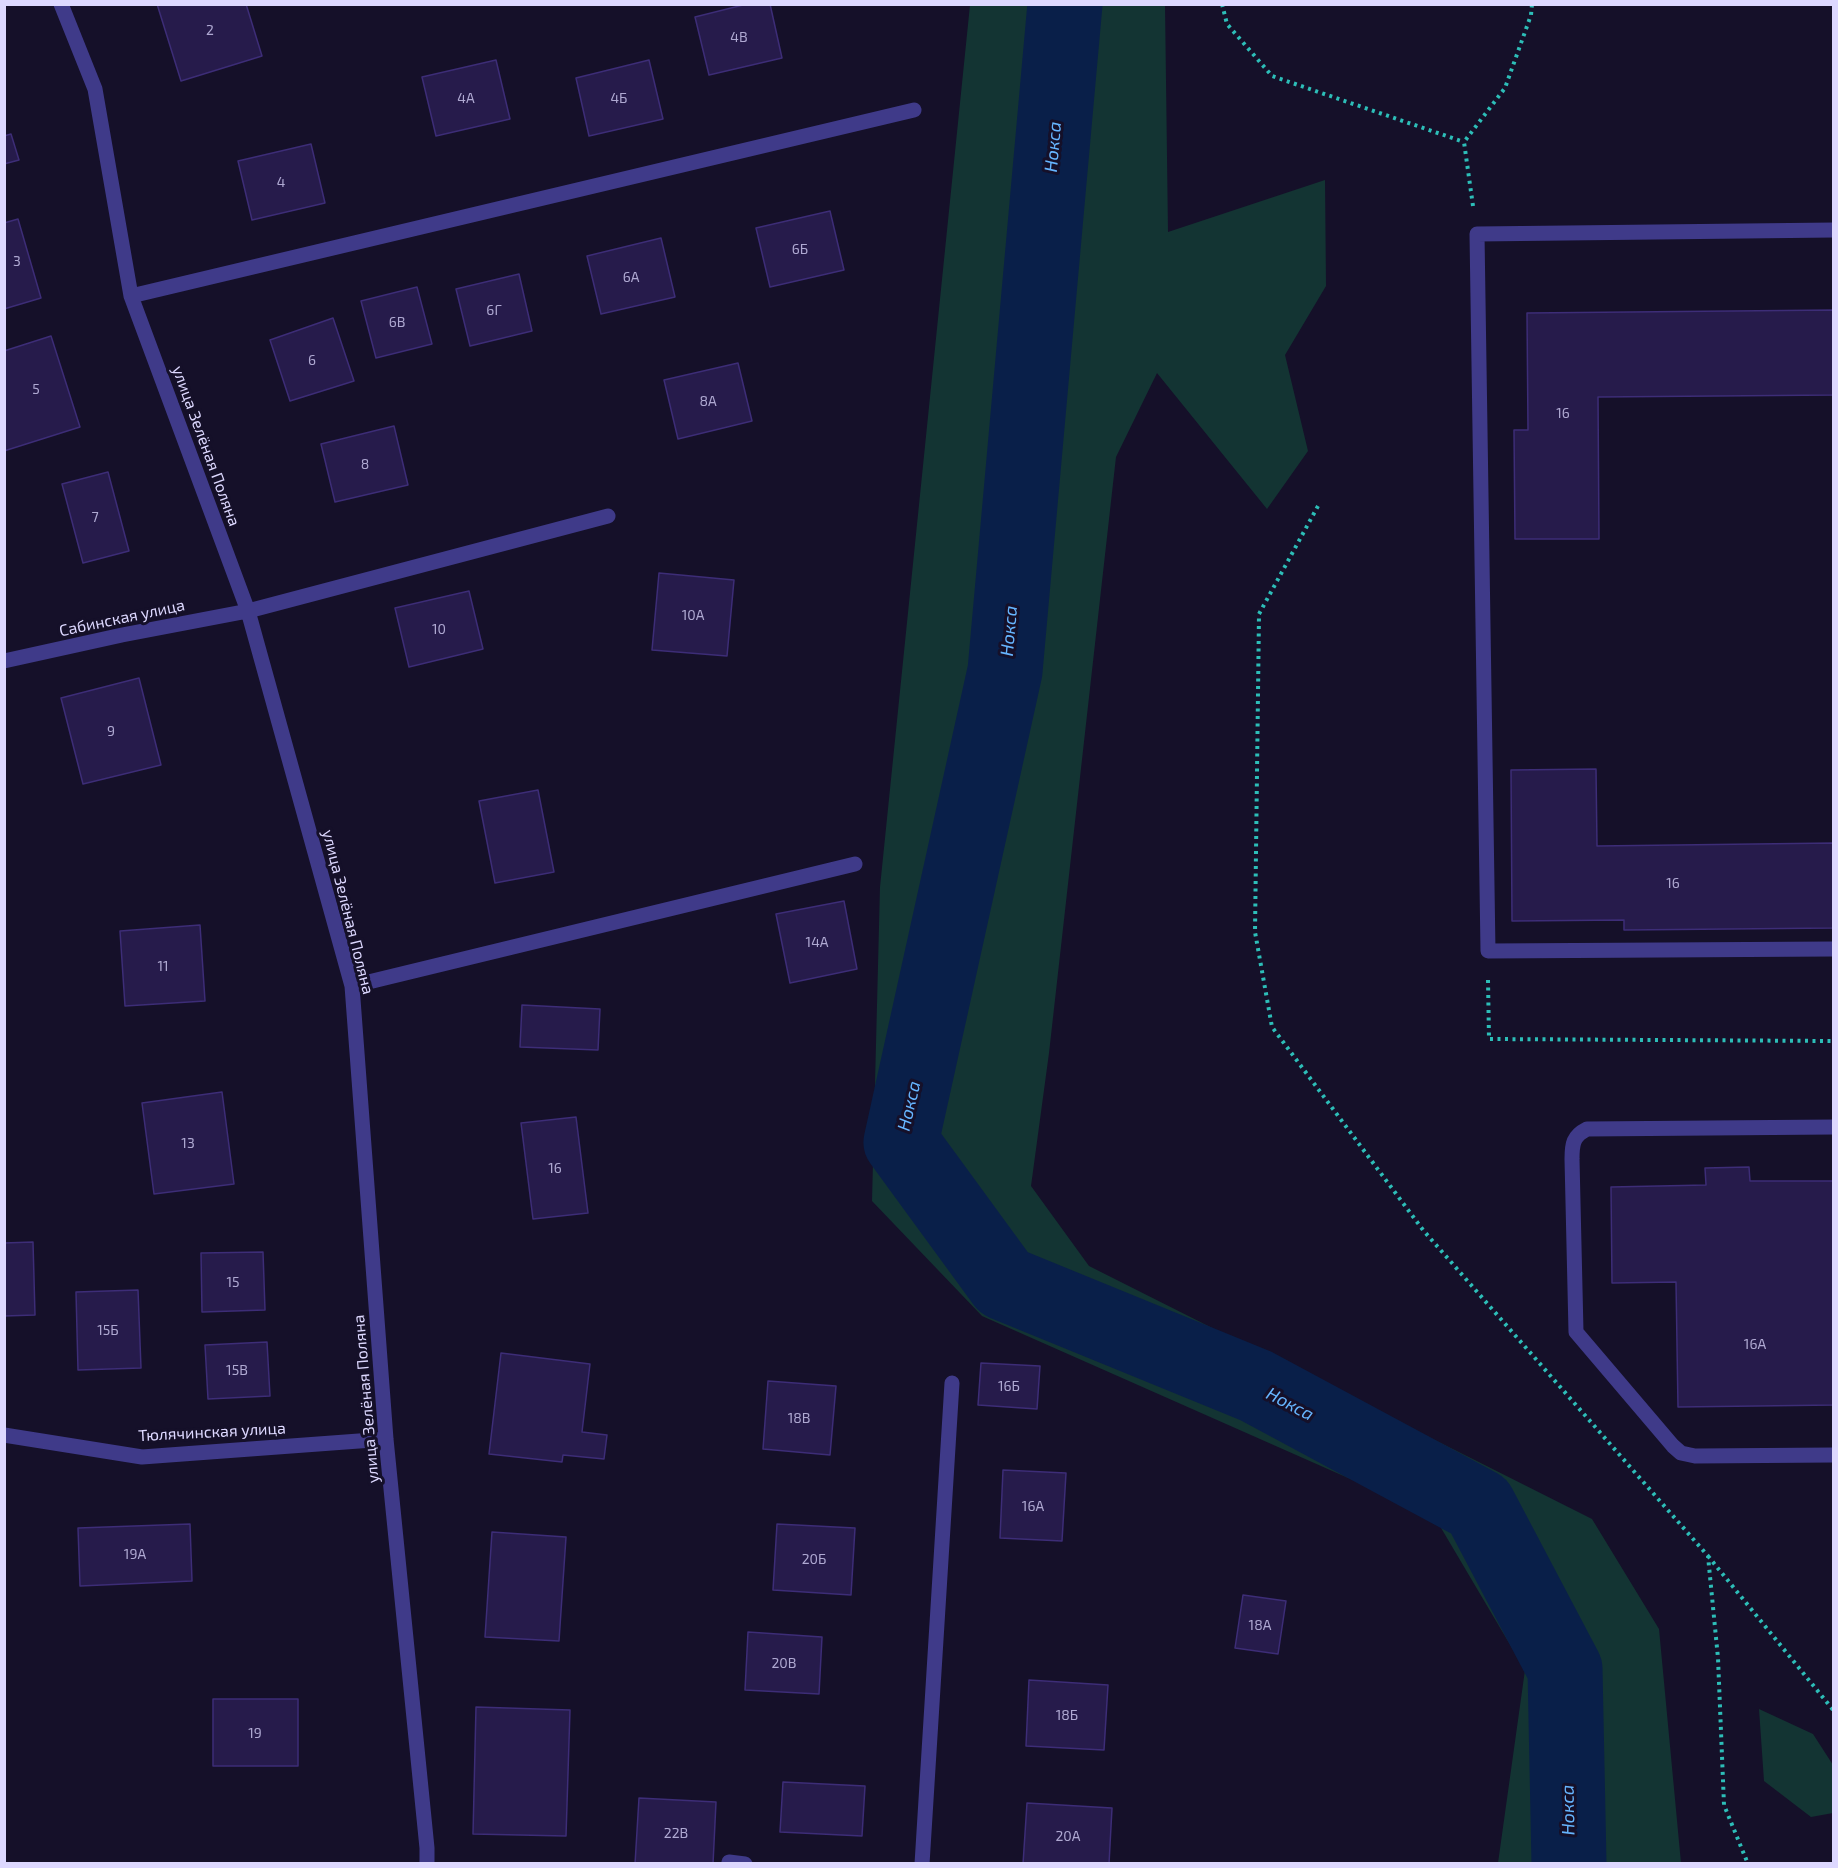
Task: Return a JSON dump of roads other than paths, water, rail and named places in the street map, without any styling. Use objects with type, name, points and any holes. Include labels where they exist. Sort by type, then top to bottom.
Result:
[{"type":"street","name":"улица Зелёная Поляна","points":[[61,4],[95,89],[131,296],[248,611],[352,986],[387,1439],[427,1863]]},
{"type":"street","points":[[131,296],[914,110]]},
{"type":"street","points":[[1833,230],[1478,234],[1488,951],[1833,949]]},
{"type":"street","name":"Сабинская улица","points":[[4,661],[248,611],[608,516]]},
{"type":"street","points":[[352,986],[855,864]]},
{"type":"street","points":[[1833,1127],[1587,1129],[1574,1138],[1572,1144],[1574,1326],[1576,1332],[1672,1446],[1681,1453],[1695,1456],[1833,1455]]},
{"type":"street","points":[[922,1863],[952,1383]]},
{"type":"street","name":"Тюлячинская улица","points":[[4,1435],[142,1457],[387,1439]]},
{"type":"street","points":[[729,1862],[745,1863]]},
{"type":"waterway","name":"Нокса","points":[[1065,4],[1005,671],[901,1142],[1004,1283],[1256,1386],[1479,1506],[1565,1669],[1569,1864]]}]
